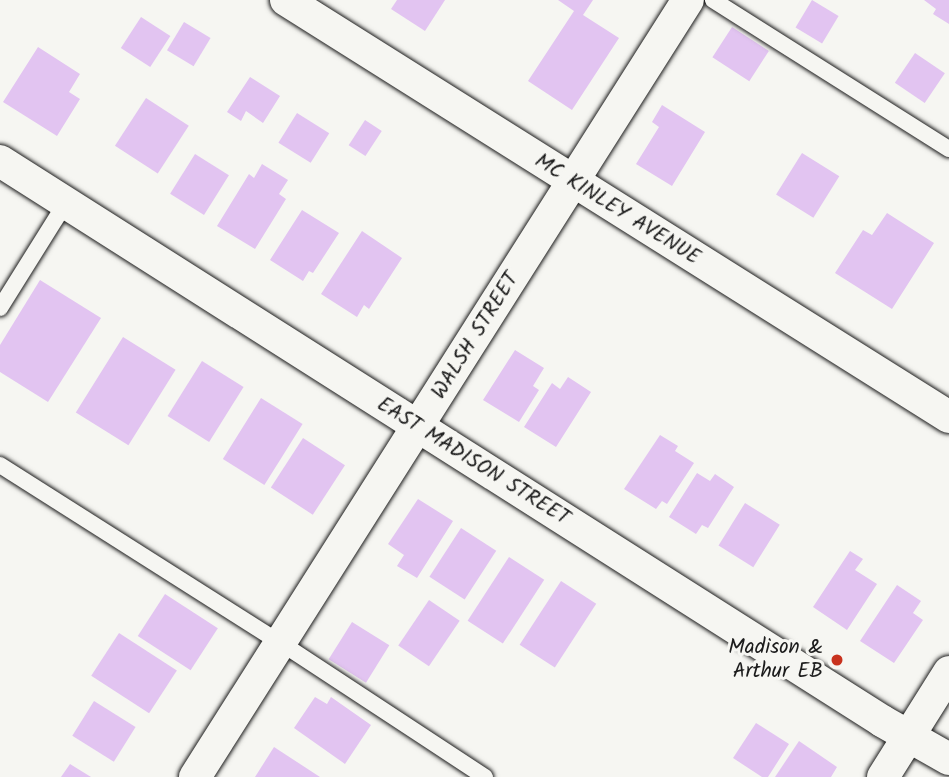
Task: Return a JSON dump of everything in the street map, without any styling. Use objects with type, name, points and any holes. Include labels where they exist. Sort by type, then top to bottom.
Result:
[{"type":"street","name":"MC KINLEY AVENUE","points":[[286,0],[949,417]]},
{"type":"street","name":"WALSH STREET","points":[[195,777],[688,0]]},
{"type":"street","name":"EAST MADISON STREET","points":[[0,161],[418,428],[949,759]]},
{"type":"street","points":[[883,777],[949,672]]},
{"type":"lane","points":[[713,0],[949,149]]},
{"type":"lane","points":[[0,307],[65,204]]},
{"type":"lane","points":[[0,465],[281,643],[485,777]]},
{"type":"building","points":[[397,0],[445,0],[425,31],[391,9]]},
{"type":"building","points":[[558,0],[593,0],[583,15],[619,38],[572,110],[528,81],[574,11]]},
{"type":"building","points":[[812,0],[839,16],[822,43],[796,27]]},
{"type":"building","points":[[924,0],[949,0],[949,24],[933,14],[936,9]]},
{"type":"building","points":[[141,17],[170,36],[150,67],[121,48]]},
{"type":"building","points":[[184,22],[211,38],[194,66],[167,50]]},
{"type":"building","points":[[732,27],[769,51],[749,81],[712,57]]},
{"type":"building","points":[[38,47],[80,74],[69,92],[80,99],[57,136],[3,102]]},
{"type":"building","points":[[915,53],[945,73],[925,103],[895,83]]},
{"type":"building","points":[[250,77],[280,96],[263,123],[246,111],[241,121],[227,112]]},
{"type":"building","points":[[146,98],[189,126],[158,174],[115,146]]},
{"type":"building","points":[[662,105],[705,132],[672,186],[636,164],[659,127],[652,122]]},
{"type":"building","points":[[297,113],[329,133],[311,163],[278,143]]},
{"type":"building","points":[[365,120],[382,131],[365,156],[349,145]]},
{"type":"building","points":[[802,153],[839,176],[813,218],[776,195]]},
{"type":"building","points":[[195,154],[229,175],[204,215],[170,194]]},
{"type":"building","points":[[262,164],[288,180],[279,194],[286,199],[255,249],[217,226],[249,174],[254,178]]},
{"type":"building","points":[[302,210],[339,233],[313,273],[309,271],[303,281],[270,260]]},
{"type":"building","points":[[887,213],[934,243],[892,309],[835,273],[863,230],[872,235]]},
{"type":"building","points":[[362,231],[402,258],[369,309],[364,305],[357,317],[321,294]]},
{"type":"building","points":[[40,280],[101,318],[48,402],[0,372],[0,345]]},
{"type":"building","points":[[123,337],[176,370],[128,445],[76,412]]},
{"type":"building","points":[[515,350],[544,368],[533,386],[539,390],[519,422],[483,400]]},
{"type":"building","points":[[202,361],[244,387],[209,442],[168,416]]},
{"type":"building","points":[[568,377],[591,392],[556,447],[524,427],[552,383],[560,389]]},
{"type":"building","points":[[261,398],[303,424],[264,485],[223,459]]},
{"type":"building","points":[[660,435],[678,446],[675,451],[694,463],[667,504],[662,501],[656,509],[624,489]]},
{"type":"building","points":[[303,438],[345,465],[313,515],[271,487]]},
{"type":"building","points":[[697,473],[710,481],[715,474],[734,487],[708,528],[702,525],[696,534],[669,517]]},
{"type":"building","points":[[418,499],[453,521],[417,578],[397,566],[404,555],[388,544]]},
{"type":"building","points":[[745,503],[780,525],[753,567],[719,545]]},
{"type":"building","points":[[461,528],[496,551],[465,600],[429,577]]},
{"type":"building","points":[[850,551],[863,559],[855,570],[877,584],[847,630],[813,607]]},
{"type":"building","points":[[509,557],[544,580],[503,644],[468,621]]},
{"type":"building","points":[[561,581],[596,604],[555,668],[520,645]]},
{"type":"building","points":[[897,585],[921,601],[913,613],[923,620],[894,663],[860,641]]},
{"type":"building","points":[[165,594],[218,628],[191,670],[138,636]]},
{"type":"building","points":[[429,600],[460,621],[429,666],[398,646]]},
{"type":"building","points":[[352,622],[389,645],[366,683],[329,659]]},
{"type":"building","points":[[119,633],[177,671],[149,713],[91,676]]},
{"type":"building","points":[[315,697],[327,704],[331,697],[371,725],[345,764],[294,728]]},
{"type":"building","points":[[94,701],[136,727],[114,762],[72,736]]},
{"type":"building","points":[[756,723],[789,744],[768,777],[762,777],[733,758]]},
{"type":"building","points":[[799,741],[837,767],[831,777],[775,777]]},
{"type":"building","points":[[274,747],[320,777],[255,777]]},
{"type":"building","points":[[70,764],[91,777],[61,777]]},
{"type":"place","name":"Madison & Arthur EB","points":[[837,660]]}]
